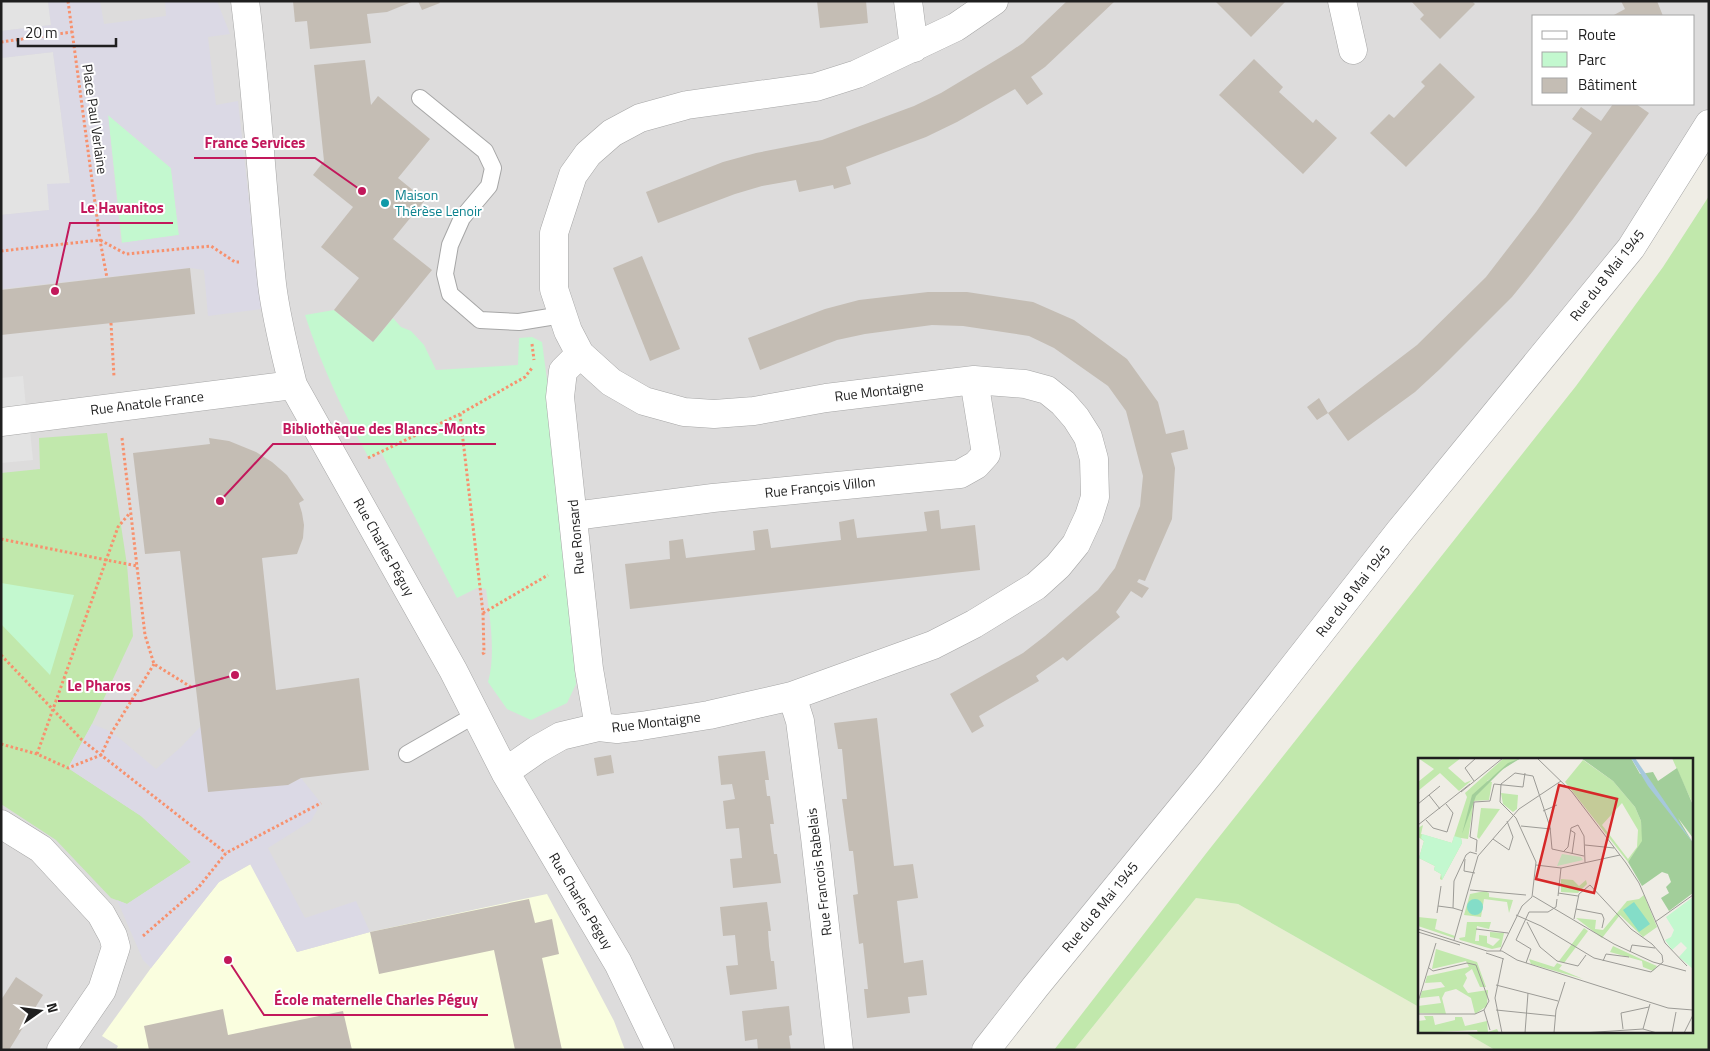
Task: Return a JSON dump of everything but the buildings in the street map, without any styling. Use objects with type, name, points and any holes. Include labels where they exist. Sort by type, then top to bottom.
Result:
[{"type":"street","name":"Rue Charles Péguy","points":[[245,1],[260,141],[272,286],[293,385],[452,670],[505,772],[618,963],[660,1050]]},
{"type":"street","points":[[908,1],[914,48]]},
{"type":"street","name":"Rue Montaigne","points":[[505,772],[538,749],[561,736],[599,727],[617,729],[709,716],[792,696],[933,645],[974,624],[1036,586],[1058,566],[1076,544],[1096,497],[1094,459],[1088,437],[1076,418],[1063,403],[1047,390],[1025,384],[974,380],[826,398],[754,410],[714,414],[684,412],[644,401],[610,382],[580,354],[562,315],[554,289],[554,233],[573,175],[588,154],[612,133],[640,118],[686,105],[816,87],[857,74],[956,27],[994,1]]},
{"type":"street","points":[[1342,1],[1354,50]]},
{"type":"street","name":"Rue du 8 Mai 1945","points":[[986,1050],[1211,772],[1399,532],[1631,248],[1709,124]]},
{"type":"street","name":"Rue Ronsard","points":[[580,354],[563,371],[560,397],[589,669],[599,727]]},
{"type":"street","name":"Rue François Villon","points":[[574,516],[714,498],[960,474],[976,466],[986,454],[974,380]]},
{"type":"street","name":"Rue Anatole France","points":[[1,422],[293,385]]},
{"type":"street","name":"Rue Francois Rabelais","points":[[792,696],[800,721],[839,1050]]},
{"type":"street","points":[[1,824],[41,849],[101,914],[113,936],[116,947],[102,990],[61,1050]]},
{"type":"lane","points":[[420,98],[485,151],[493,168],[488,186],[462,218],[450,245],[445,274],[450,294],[480,320],[519,322],[562,315]]},
{"type":"lane","points":[[407,754],[475,715]]},
{"type":"path","name":"Place Paul Verlaine","points":[[68,1],[100,240],[107,278]]},
{"type":"path","points":[[1,42],[72,32]]},
{"type":"path","points":[[1,251],[100,240],[126,254],[211,246],[235,262],[271,262]]},
{"type":"path","points":[[339,466],[369,458],[460,414],[525,377],[534,364],[530,321]]},
{"type":"path","points":[[112,323],[117,407],[145,635],[154,664],[191,687]]},
{"type":"path","points":[[452,670],[484,653],[483,613],[460,414]]},
{"type":"path","points":[[37,754],[118,527],[130,513]]},
{"type":"path","points":[[1,539],[136,566]]},
{"type":"path","points":[[483,613],[537,581],[577,561]]},
{"type":"path","points":[[1,655],[82,740],[226,853]]},
{"type":"path","points":[[1,744],[37,754],[68,768],[101,754],[112,732],[154,664]]},
{"type":"path","points":[[116,947],[147,935],[198,888],[226,853],[321,803]]},
{"type":"shaded area","points":[[1,1],[1709,1],[1709,124],[1631,248],[986,1050],[1,1050]]},
{"type":"shaded area","points":[[1,1],[48,1],[51,25],[1,31]]},
{"type":"shaded area","points":[[48,1],[100,1],[104,24],[166,16],[165,1],[217,1],[230,34],[208,37],[216,105],[238,101],[261,309],[208,316],[204,270],[190,268],[1,289],[1,215],[49,210],[47,184],[70,183],[53,52],[1,58],[1,31],[51,25]],"holes":[[[108,115],[171,168],[179,235],[121,243]]]},
{"type":"shaded area","points":[[53,52],[70,184],[49,210],[1,215],[1,58]]},
{"type":"shaded area","points":[[23,376],[26,407],[1,410],[1,378]]},
{"type":"shaded area","points":[[30,431],[33,460],[1,463],[1,435]]},
{"type":"shaded area","points":[[92,724],[112,732],[156,769],[201,726],[288,785],[301,778],[321,803],[311,821],[268,848],[305,918],[356,901],[370,932],[297,952],[250,864],[219,882],[151,968],[143,960],[117,900],[127,904],[191,862],[141,816],[68,768]]},
{"type":"shaded area","points":[[251,864],[297,952],[370,932],[547,894],[614,1021],[625,1050],[116,1050],[118,1046],[102,1036],[151,968],[219,882]]},
{"type":"shaded area","points":[[1196,898],[1238,904],[1418,1006],[1418,1034],[1467,1034],[1495,1050],[1074,1050]]},
{"type":"green space","points":[[108,115],[171,168],[179,235],[122,243]]},
{"type":"green space","points":[[1709,196],[1709,1050],[1495,1050],[1467,1034],[1692,1034],[1692,758],[1418,758],[1418,1006],[1238,904],[1196,898],[1074,1050],[1054,1050],[1208,851],[1576,386],[1663,267]]},
{"type":"green space","points":[[334,310],[373,342],[393,318],[401,327],[411,331],[424,345],[436,370],[518,365],[519,338],[532,337],[542,342],[576,684],[567,703],[531,720],[507,709],[488,682],[492,648],[486,589],[477,588],[457,598],[381,452],[369,458],[359,441],[325,370],[305,315]]},
{"type":"green space","points":[[107,433],[127,565],[133,636],[92,724],[68,768],[141,816],[191,862],[127,904],[111,898],[56,840],[1,804],[1,473],[40,469],[39,438]]},
{"type":"green space","points":[[1,583],[74,595],[50,675],[1,624]]},
{"type":"place","name":"France Services","points":[[362,191]]},
{"type":"place","name":"Maison Thérèse Lenoir","points":[[385,203]]},
{"type":"place","name":"Le Havanitos","points":[[55,291]]},
{"type":"place","name":"Bibliothèque des Blancs-Monts","points":[[220,501]]},
{"type":"place","name":"Le Pharos","points":[[235,675]]},
{"type":"place","name":"École maternelle Charles Péguy","points":[[228,960]]}]
